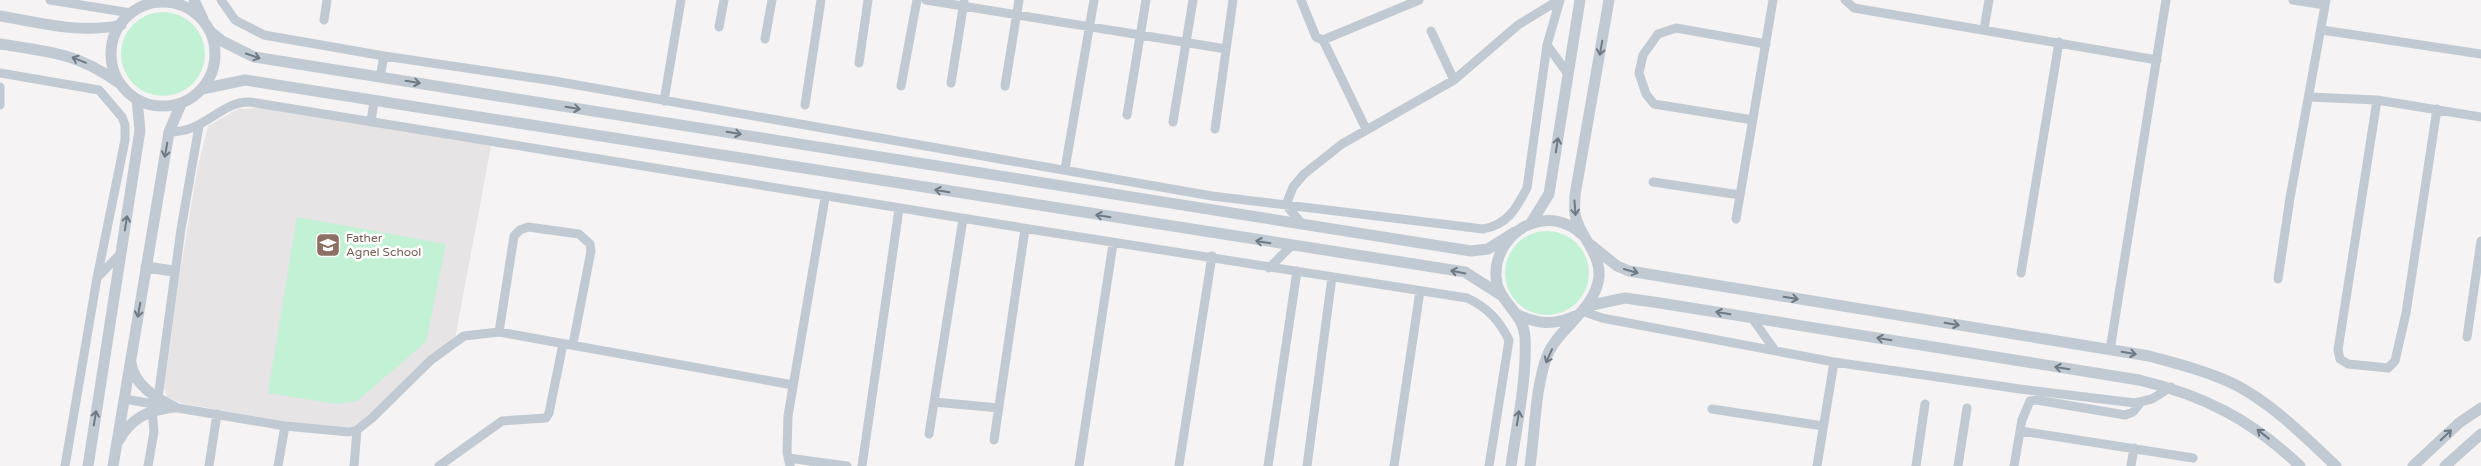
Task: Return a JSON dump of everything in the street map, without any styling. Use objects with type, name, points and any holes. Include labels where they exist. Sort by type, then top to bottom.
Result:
[{"type":"street","points":[[50,0],[131,13]]},
{"type":"street","points":[[0,44],[65,54],[97,67],[121,84],[137,100],[158,106],[181,104],[202,89],[213,72],[216,52],[211,32],[194,0]]},
{"type":"street","points":[[222,0],[235,20],[264,35],[1065,169],[1212,196],[1483,229],[1495,227],[1507,220],[1516,208],[1526,188],[1548,45],[1560,0]]},
{"type":"street","points":[[324,20],[327,0]]},
{"type":"street","points":[[664,101],[681,0]]},
{"type":"street","points":[[719,27],[724,0]]},
{"type":"street","points":[[765,39],[772,0]]},
{"type":"street","points":[[805,105],[820,0]]},
{"type":"street","points":[[859,63],[868,0]]},
{"type":"street","points":[[901,86],[917,0]]},
{"type":"street","points":[[926,0],[964,3],[1089,27],[1141,33],[1226,49]]},
{"type":"street","points":[[1005,86],[1019,0]]},
{"type":"street","points":[[1065,169],[1094,0]]},
{"type":"street","points":[[1127,115],[1146,0]]},
{"type":"street","points":[[1173,122],[1193,0]]},
{"type":"street","points":[[1214,129],[1233,0]]},
{"type":"street","points":[[1301,0],[1316,37],[1323,40],[1366,129]]},
{"type":"street","points":[[1323,40],[1419,0]]},
{"type":"street","points":[[1286,205],[1293,187],[1304,174],[1342,144],[1454,80],[1518,25],[1560,0]]},
{"type":"street","points":[[1531,223],[1549,194],[1580,0]]},
{"type":"street","points":[[1530,466],[1541,379],[1547,356],[1561,334],[1582,311],[1594,294],[1598,277],[1598,260],[1575,215],[1575,195],[1609,0]]},
{"type":"street","points":[[1736,219],[1773,0]]},
{"type":"street","points":[[1845,0],[1854,8],[2157,60]]},
{"type":"street","points":[[1984,29],[1988,0]]},
{"type":"street","points":[[2110,350],[2166,0]]},
{"type":"street","points":[[2278,278],[2290,198],[2326,3],[2293,0]]},
{"type":"street","points":[[121,84],[114,70],[111,55],[114,39],[120,25],[131,13],[154,1],[180,4],[203,19]]},
{"type":"street","points":[[951,83],[964,3]]},
{"type":"street","points":[[0,16],[73,29],[97,29],[120,25]]},
{"type":"street","points":[[1753,120],[1654,104],[1646,94],[1640,79],[1640,65],[1643,55],[1658,34],[1676,28],[1766,44]]},
{"type":"street","points":[[2322,30],[2481,54]]},
{"type":"street","points":[[1432,31],[1454,80]]},
{"type":"street","points":[[211,32],[222,41],[254,57],[1471,251],[1488,249],[1531,223],[1550,220],[1569,225],[1617,266],[1628,271],[2149,356],[2196,369],[2234,384],[2271,408],[2336,466]]},
{"type":"street","points":[[2021,273],[2059,42]]},
{"type":"street","points":[[1548,45],[1568,74]]},
{"type":"street","points":[[380,77],[384,56]]},
{"type":"street","points":[[0,73],[97,88],[122,116],[126,132],[97,278],[65,466]]},
{"type":"street","points":[[202,89],[245,80],[1465,272],[1501,295],[1516,314],[1525,331],[1525,375],[1511,466]]},
{"type":"street","points":[[0,87],[0,104]]},
{"type":"street","points":[[2309,97],[2377,100],[2481,117]]},
{"type":"street","points":[[88,466],[140,130],[137,100]]},
{"type":"street","points":[[2377,100],[2338,350],[2340,359],[2348,364],[2388,368],[2395,361],[2406,313],[2437,109]]},
{"type":"street","points":[[371,122],[374,101]]},
{"type":"street","points":[[169,132],[180,132],[199,126],[233,104],[242,102],[825,198],[1025,228],[1113,244],[1212,256],[1269,268],[1467,298],[1478,303],[1501,324],[1509,340],[1489,466]]},
{"type":"street","points":[[113,466],[169,132],[181,104]]},
{"type":"street","points":[[158,398],[174,271],[199,126]]},
{"type":"street","points":[[1653,182],[1740,195]]},
{"type":"street","points":[[825,198],[788,416],[789,462],[847,466]]},
{"type":"street","points":[[1286,205],[1302,224]]},
{"type":"street","points":[[862,466],[899,208]]},
{"type":"street","points":[[929,434],[963,219]]},
{"type":"street","points":[[499,332],[514,236],[520,230],[528,227],[579,234],[590,244],[591,252],[573,344]]},
{"type":"street","points":[[994,440],[1025,228]]},
{"type":"street","points":[[1501,295],[1496,278],[1497,261],[1504,245],[1515,232]]},
{"type":"street","points":[[2467,337],[2481,241]]},
{"type":"street","points":[[1079,466],[1113,244]]},
{"type":"street","points":[[1269,268],[1291,246]]},
{"type":"street","points":[[97,278],[121,253]]},
{"type":"street","points":[[1179,465],[1212,256]]},
{"type":"street","points":[[146,267],[174,271]]},
{"type":"street","points":[[1268,466],[1297,272]]},
{"type":"street","points":[[1307,466],[1332,277]]},
{"type":"street","points":[[1394,466],[1420,291]]},
{"type":"street","points":[[1516,314],[1531,321],[1548,324],[1582,311],[1626,298],[2120,377],[2171,387],[2216,404],[2256,428],[2300,466]]},
{"type":"street","points":[[1582,311],[1602,318],[1774,349],[1834,362],[2020,389],[2141,402],[2152,399],[2171,387]]},
{"type":"street","points":[[1752,318],[1774,349]]},
{"type":"street","points":[[124,399],[285,426],[342,432],[357,430],[431,360],[464,336],[499,332],[793,385]]},
{"type":"street","points":[[439,466],[502,421],[546,418],[563,344]]},
{"type":"street","points":[[132,354],[131,366],[138,380],[158,398],[174,407]]},
{"type":"street","points":[[1817,466],[1834,362]]},
{"type":"street","points":[[2014,466],[2020,431],[2026,407],[2030,401],[2125,415],[2133,412],[2141,402]]},
{"type":"street","points":[[934,402],[998,408]]},
{"type":"street","points":[[1916,466],[1925,404]]},
{"type":"street","points":[[116,446],[131,423],[152,410],[174,407]]},
{"type":"street","points":[[1958,466],[1967,408]]},
{"type":"street","points":[[2413,466],[2459,423],[2481,408]]},
{"type":"street","points":[[1712,409],[1823,426]]},
{"type":"street","points":[[148,466],[154,432],[152,410]]},
{"type":"street","points":[[209,466],[217,414]]},
{"type":"street","points":[[278,466],[285,426]]},
{"type":"street","points":[[354,466],[357,430]]},
{"type":"street","points":[[2020,431],[2193,458]]},
{"type":"street","points":[[2446,466],[2481,434]]},
{"type":"street","points":[[2131,466],[2134,448]]},
{"type":"shaded area","name":"Father Agnel School","points":[[262,108],[491,146],[455,339],[357,426],[343,428],[308,425],[181,403],[167,397],[164,388],[180,272],[197,171],[208,126],[238,109]]},
{"type":"green space","points":[[163,12],[179,15],[193,24],[202,38],[205,54],[202,70],[193,84],[179,93],[163,96],[147,93],[133,84],[124,70],[121,54],[124,38],[133,24],[147,15]]},
{"type":"green space","points":[[297,217],[446,244],[426,342],[357,401],[336,404],[268,393]]},
{"type":"green space","points":[[1547,231],[1563,234],[1577,243],[1586,257],[1589,273],[1586,289],[1577,303],[1563,312],[1547,315],[1531,312],[1517,303],[1508,289],[1505,273],[1508,257],[1517,243],[1531,234]]},
{"type":"place","name":"Father Agnel School","points":[[328,245]]}]
